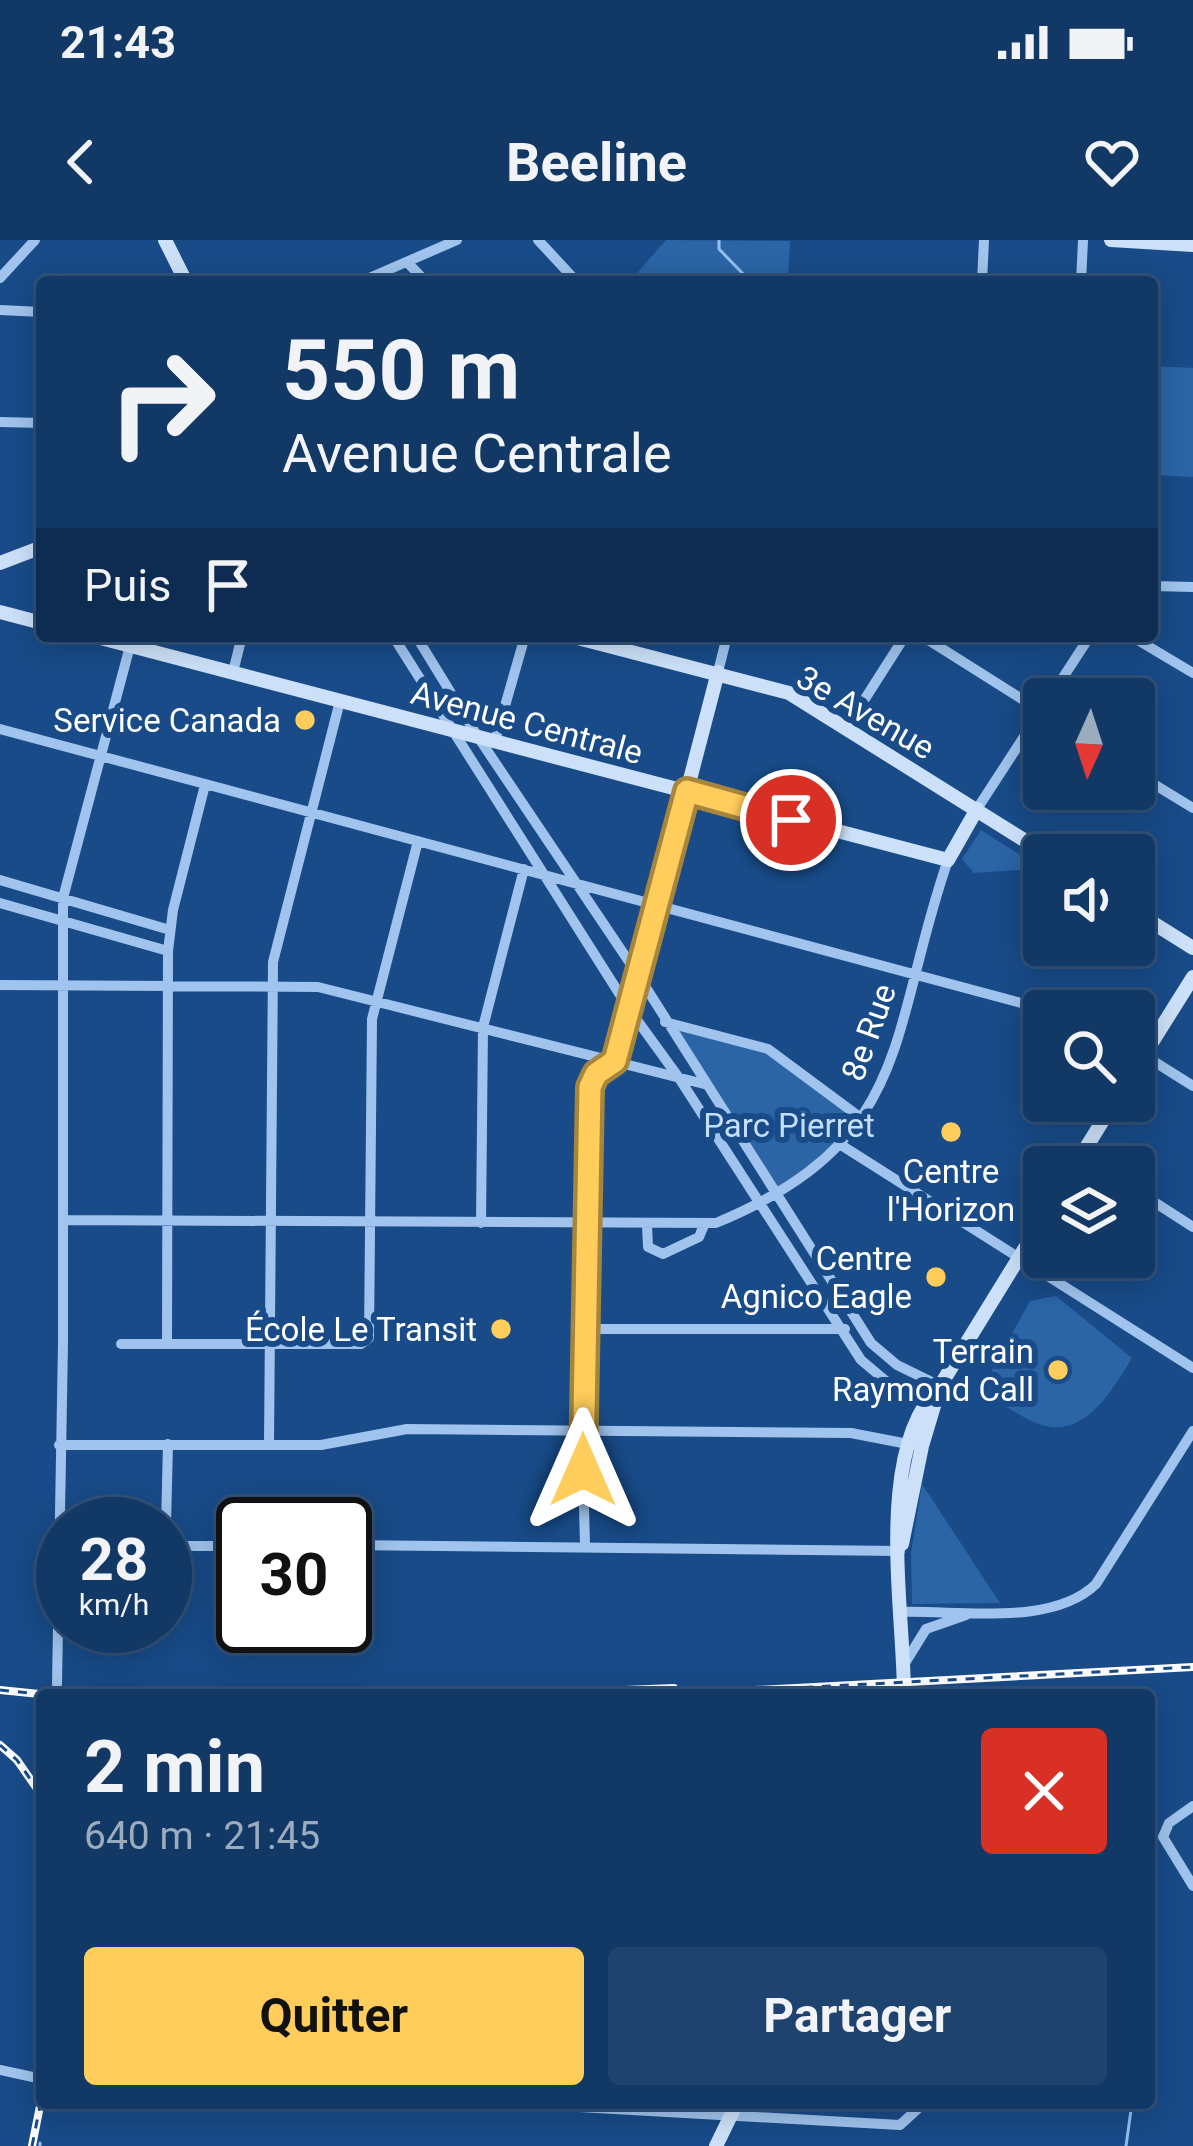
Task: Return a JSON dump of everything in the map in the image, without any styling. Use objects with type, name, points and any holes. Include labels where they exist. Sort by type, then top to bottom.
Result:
[{"type":"main road","points":[[1111,240],[1193,245]]},
{"type":"main road","points":[[170,242],[184,276]]},
{"type":"main road","points":[[0,563],[36,549]]},
{"type":"main road","points":[[0,612],[36,621]]},
{"type":"main road","name":"Avenue Centrale","points":[[115,642],[948,860]]},
{"type":"main road","name":"3e Avenue","points":[[595,642],[789,693],[1023,839]]},
{"type":"main road","points":[[687,791],[718,672]]},
{"type":"main road","name":"8e Rue","points":[[948,860],[977,809]]},
{"type":"main road","points":[[1155,924],[1193,948]]},
{"type":"main road","points":[[1155,1030],[1193,977]]},
{"type":"main road","points":[[904,1689],[897,1499],[940,1386],[1023,1248]]},
{"type":"main road","points":[[915,1445],[924,1402],[940,1386]]},
{"type":"main road","points":[[716,2146],[734,2109]]},
{"type":"street","points":[[374,276],[457,240]]},
{"type":"street","points":[[538,240],[571,276]]},
{"type":"street","points":[[982,276],[984,240]]},
{"type":"street","points":[[1081,276],[1082,240]]},
{"type":"street","points":[[0,278],[30,241]]},
{"type":"street","points":[[407,262],[420,276]]},
{"type":"street","points":[[0,310],[36,312]]},
{"type":"street","points":[[0,422],[36,423]]},
{"type":"street","points":[[1158,586],[1193,587]]},
{"type":"street","points":[[232,672],[240,642]]},
{"type":"street","points":[[397,642],[629,1010],[679,1078],[842,1331],[874,1374],[924,1402]]},
{"type":"street","points":[[420,642],[858,1323],[882,1354],[940,1386]]},
{"type":"street","points":[[496,741],[523,642]]},
{"type":"street","points":[[718,672],[726,642]]},
{"type":"street","points":[[847,727],[901,642]]},
{"type":"street","points":[[932,642],[1023,695]]},
{"type":"street","name":"8e Rue","points":[[1063,678],[1086,642]]},
{"type":"street","points":[[1142,642],[1193,673]]},
{"type":"street","points":[[57,1684],[64,1343],[63,898],[130,646]]},
{"type":"street","points":[[269,1445],[272,987],[277,943],[340,700]]},
{"type":"street","points":[[0,729],[1023,1003]]},
{"type":"street","name":"8e Rue","points":[[977,809],[1023,739]]},
{"type":"street","points":[[167,1343],[168,951],[205,785]]},
{"type":"street","points":[[1155,785],[1193,808]]},
{"type":"street","points":[[585,1545],[582,1432],[590,1087],[596,1074],[615,1061],[687,791]]},
{"type":"street","points":[[121,1344],[361,1344],[369,1338],[372,1019],[418,841]]},
{"type":"street","name":"8e Rue","points":[[647,1225],[648,1247],[663,1254],[699,1237],[704,1225],[778,1195],[841,1145],[895,1055],[948,860]]},
{"type":"street","points":[[481,1223],[483,1027],[524,869]]},
{"type":"street","points":[[0,880],[170,930]]},
{"type":"street","points":[[0,903],[168,951]]},
{"type":"street","points":[[0,985],[327,988],[704,1084]]},
{"type":"street","points":[[664,1022],[769,1049],[861,1118]]},
{"type":"street","points":[[1155,1062],[1193,1086]]},
{"type":"street","points":[[841,1145],[1193,1368]]},
{"type":"street","points":[[1155,1203],[1193,1227]]},
{"type":"street","points":[[64,1220],[704,1225]]},
{"type":"street","points":[[585,1329],[842,1331],[858,1323]]},
{"type":"street","points":[[59,1445],[321,1444],[407,1430],[850,1433],[915,1445]]},
{"type":"street","points":[[900,1612],[1049,1611],[1079,1600],[1096,1584],[1193,1431]]},
{"type":"street","points":[[168,1444],[166,1525],[170,1539],[182,1546],[216,1546]]},
{"type":"street","points":[[372,1545],[900,1551]]},
{"type":"street","points":[[903,1666],[926,1629],[949,1618],[981,1612]]},
{"type":"street","points":[[1193,1806],[1169,1822],[1163,1837],[1193,1886]]},
{"type":"street","points":[[1155,1841],[1166,1844]]},
{"type":"street","points":[[0,2070],[36,2078]]},
{"type":"street","points":[[734,2109],[900,2126],[918,2109]]},
{"type":"green space","points":[[666,240],[790,241],[788,276],[642,276],[638,272]]},
{"type":"green space","points":[[1158,366],[1193,368],[1193,477],[1158,475]]},
{"type":"green space","points":[[981,830],[1023,857],[1023,870],[974,873],[962,859]]},
{"type":"green space","name":"Parc Pierret","points":[[665,1022],[768,1049],[861,1118],[777,1195]]},
{"type":"green space","name":"Terrain Raymond Call","points":[[1056,1296],[1132,1358],[1095,1409],[1070,1425],[1055,1427],[1024,1417],[981,1390],[1030,1301]]},
{"type":"green space","points":[[922,1484],[1000,1603],[912,1604],[911,1553]]},
{"type":"waterway","points":[[719,240],[719,249],[745,276]]},
{"type":"waterway","points":[[1126,2146],[1131,2109]]},
{"type":"railway","points":[[774,1689],[1193,1667]]},
{"type":"railway","points":[[649,1689],[674,1688]]},
{"type":"railway","points":[[0,1690],[36,1694]]},
{"type":"railway","points":[[0,1745],[36,1787]]},
{"type":"railway","points":[[32,2146],[39,2109]]},
{"type":"place","name":"Service Canada","points":[[305,720]]},
{"type":"place","name":"Centre l'Horizon","points":[[951,1132]]},
{"type":"place","name":"Centre Agnico Eagle","points":[[936,1277]]},
{"type":"place","name":"École Le Transit","points":[[501,1329]]},
{"type":"place","name":"Terrain Raymond Call","points":[[1058,1370]]},
{"type":"route","points":[[583,1470],[590,1087],[596,1074],[615,1061],[687,791],[791,820]]}]
